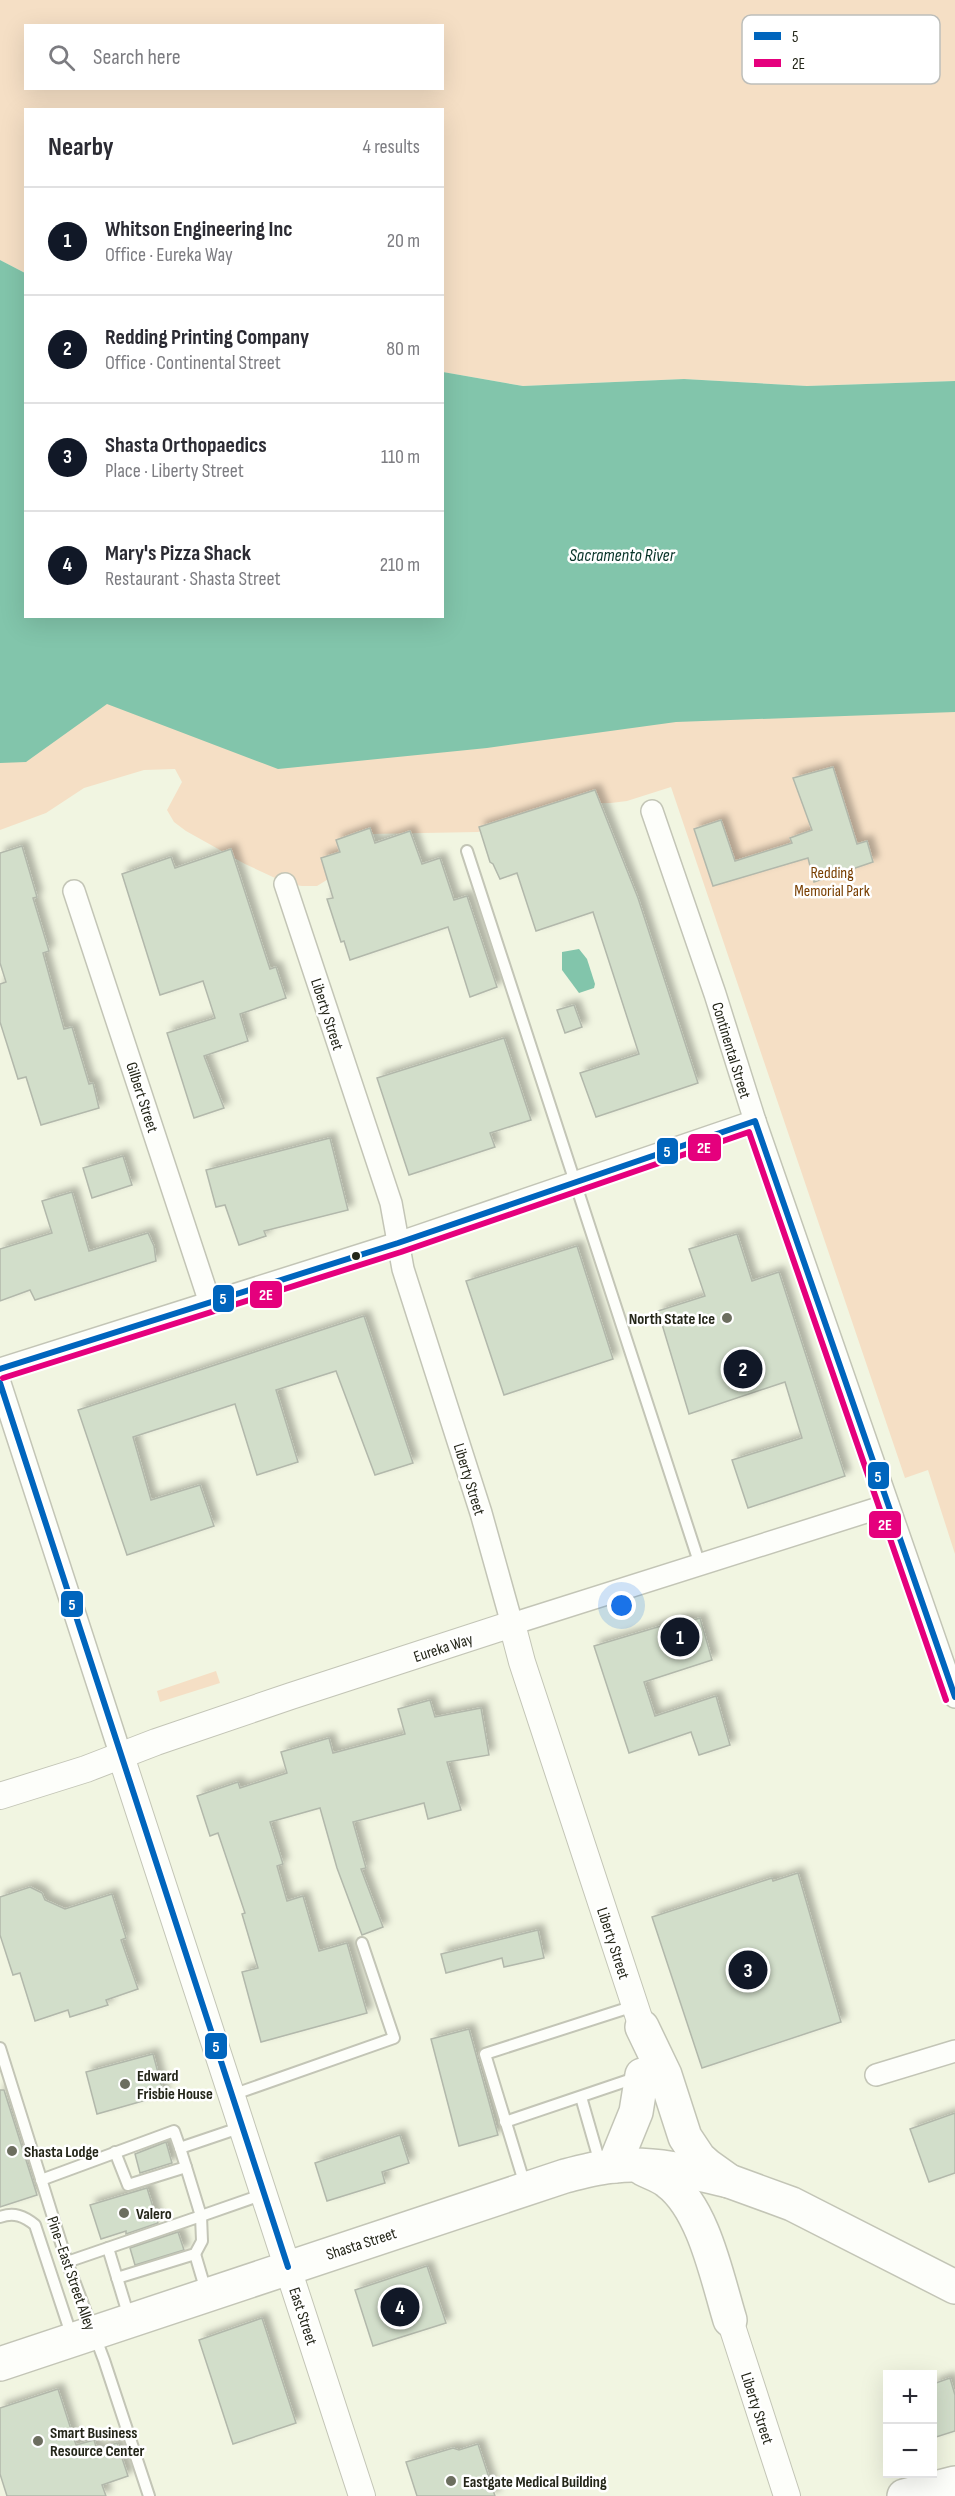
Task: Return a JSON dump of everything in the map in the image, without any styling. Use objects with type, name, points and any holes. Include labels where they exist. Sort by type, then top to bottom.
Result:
[{"type":"highway","points":[[638,2016],[665,2075],[685,2137],[699,2158],[729,2181],[792,2204],[955,2287]]},
{"type":"highway","points":[[642,2075],[636,2112],[617,2166],[668,2181],[691,2208],[730,2320]]},
{"type":"highway","name":"Shasta Street","points":[[0,2364],[526,2188],[617,2166],[695,2172],[729,2181]]},
{"type":"highway","points":[[904,2496],[955,2483]]},
{"type":"street","name":"Continental Street","points":[[652,811],[715,994],[755,1121],[955,1697]]},
{"type":"street","name":"Liberty Street","points":[[285,884],[391,1203],[403,1269],[481,1513],[526,1676],[638,2016],[644,2057],[642,2075]]},
{"type":"street","name":"Gilbert Street","points":[[74,891],[210,1304]]},
{"type":"street","points":[[0,1369],[398,1243],[755,1121]]},
{"type":"street","name":"East Street","points":[[0,1383],[362,2496]]},
{"type":"street","name":"Eureka Way","points":[[0,1796],[291,1696],[888,1505]]},
{"type":"street","points":[[876,2075],[955,2051]]},
{"type":"street","name":"Liberty Street","points":[[730,2320],[787,2496]]},
{"type":"lane","points":[[468,851],[700,1565]]},
{"type":"lane","points":[[232,2095],[394,2038],[362,1943]]},
{"type":"lane","points":[[526,2188],[485,2054],[638,2016]]},
{"type":"lane","name":"Pine–East Street Alley","points":[[0,2048],[67,2262],[83,2336],[149,2496]]},
{"type":"lane","points":[[505,2122],[642,2075]]},
{"type":"lane","points":[[581,2097],[617,2166]]},
{"type":"lane","points":[[180,2148],[243,2127]]},
{"type":"lane","points":[[41,2180],[174,2131],[201,2216],[202,2241],[195,2254],[207,2296]]},
{"type":"lane","points":[[116,2152],[128,2185],[186,2167]]},
{"type":"lane","points":[[67,2262],[264,2194]]},
{"type":"lane","points":[[0,2217],[11,2214],[26,2218],[35,2225],[83,2336]]},
{"type":"lane","points":[[108,2248],[130,2321]]},
{"type":"lane","points":[[117,2278],[195,2254]]},
{"type":"green space","points":[[0,0],[955,0],[955,381],[807,386],[684,379],[523,386],[444,372],[444,108],[24,108],[24,272],[0,260]]},
{"type":"green space","name":"Redding Memorial Park","points":[[955,674],[955,1554],[928,1470],[905,1478],[671,787],[627,801],[550,804],[478,832],[369,834],[330,878],[317,886],[288,884],[245,864],[174,822],[167,810],[182,782],[175,769],[144,770],[84,788],[46,813],[0,830],[0,750],[92,695]]},
{"type":"green space","points":[[216,1671],[220,1683],[160,1702],[157,1691]]},
{"type":"water","name":"Sacramento River","points":[[0,260],[24,272],[24,618],[444,618],[444,372],[523,386],[684,379],[807,386],[955,381],[955,712],[676,722],[487,748],[278,769],[107,704],[26,762],[0,763]]},
{"type":"water","points":[[579,949],[587,959],[595,984],[594,988],[579,993],[562,970],[562,952]]},
{"type":"building","points":[[833,767],[857,844],[867,841],[873,862],[814,882],[808,858],[713,886],[694,829],[721,820],[735,861],[792,843],[790,838],[812,830],[793,778]]},
{"type":"building","points":[[595,790],[638,898],[698,1083],[596,1117],[580,1073],[639,1054],[593,912],[536,931],[517,873],[500,879],[490,862],[479,827]]},
{"type":"building","points":[[370,828],[375,843],[410,831],[422,864],[440,858],[454,900],[467,896],[497,987],[470,997],[448,927],[350,960],[344,941],[341,942],[327,899],[333,898],[321,858],[340,852],[336,840]]},
{"type":"building","points":[[22,846],[37,897],[33,898],[49,951],[43,953],[64,1029],[72,1027],[89,1084],[93,1083],[99,1108],[41,1125],[26,1077],[18,1079],[0,1022],[0,984],[6,982],[0,963],[0,853]]},
{"type":"building","points":[[231,849],[270,969],[276,967],[286,998],[240,1014],[248,1041],[204,1056],[224,1108],[194,1118],[167,1033],[215,1018],[203,981],[160,995],[122,874],[171,857],[175,868]]},
{"type":"building","points":[[574,1005],[582,1027],[565,1033],[557,1010]]},
{"type":"building","points":[[504,1038],[531,1120],[490,1133],[495,1147],[409,1175],[377,1078]]},
{"type":"building","points":[[330,1138],[348,1210],[264,1231],[266,1236],[239,1245],[225,1205],[216,1207],[206,1170]]},
{"type":"building","points":[[123,1156],[132,1185],[92,1198],[83,1168]]},
{"type":"building","points":[[72,1192],[89,1251],[148,1233],[154,1246],[156,1261],[35,1300],[30,1290],[0,1301],[0,1249],[52,1233],[42,1201]]},
{"type":"building","points":[[737,1234],[752,1281],[779,1272],[845,1476],[748,1508],[732,1460],[802,1438],[785,1382],[689,1414],[658,1311],[705,1296],[689,1249]]},
{"type":"building","points":[[577,1246],[613,1359],[504,1395],[466,1281]]},
{"type":"building","points":[[364,1316],[413,1463],[375,1475],[336,1371],[276,1390],[298,1462],[257,1475],[235,1404],[133,1437],[151,1500],[200,1485],[214,1526],[127,1555],[78,1410]]},
{"type":"building","points":[[688,1618],[690,1621],[700,1618],[712,1660],[644,1682],[655,1716],[716,1696],[730,1745],[699,1755],[691,1732],[629,1753],[594,1646]]},
{"type":"building","points":[[430,1700],[435,1717],[481,1708],[489,1755],[447,1762],[461,1810],[428,1819],[424,1803],[353,1822],[366,1868],[361,1869],[383,1927],[362,1935],[337,1868],[320,1808],[270,1822],[283,1864],[277,1866],[287,1901],[303,1896],[319,1951],[347,1943],[367,2013],[261,2042],[242,1972],[258,1968],[242,1914],[245,1913],[218,1833],[210,1836],[197,1796],[238,1782],[240,1788],[287,1773],[281,1752],[329,1738],[333,1753],[405,1734],[398,1709]]},
{"type":"building","points":[[798,1873],[841,2022],[702,2068],[652,1917],[772,1878],[773,1881]]},
{"type":"building","points":[[30,1887],[42,1893],[45,1900],[65,1909],[112,1894],[126,1938],[121,1940],[138,1989],[106,2000],[108,2005],[70,2017],[68,2010],[35,2021],[20,1973],[13,1975],[0,1935],[0,1897]]},
{"type":"building","points":[[538,1930],[544,1958],[504,1967],[502,1958],[446,1973],[441,1954]]},
{"type":"building","points":[[469,2029],[498,2135],[459,2146],[431,2039]]},
{"type":"building","name":"Edward Frisbie House","points":[[153,2054],[164,2095],[97,2114],[86,2072]]},
{"type":"building","name":"Shasta Lodge","points":[[0,2090],[4,2090],[37,2195],[0,2207]]},
{"type":"building","points":[[955,2113],[955,2173],[929,2182],[910,2129]]},
{"type":"building","points":[[400,2135],[409,2163],[382,2172],[385,2183],[327,2201],[315,2163]]},
{"type":"building","points":[[166,2142],[172,2163],[140,2173],[135,2154]]},
{"type":"building","name":"Valero","points":[[147,2188],[158,2223],[126,2234],[126,2231],[101,2239],[90,2205]]},
{"type":"building","points":[[178,2232],[184,2250],[135,2265],[130,2248]]},
{"type":"building","points":[[427,2266],[446,2323],[373,2346],[355,2290]]},
{"type":"building","points":[[262,2318],[296,2423],[233,2444],[199,2340]]},
{"type":"building","points":[[950,2378],[955,2395],[955,2431],[937,2437],[937,2424],[937,2383]]},
{"type":"building","name":"Smart Business Resource Center","points":[[58,2389],[76,2445],[94,2440],[97,2450],[117,2443],[128,2476],[102,2485],[106,2496],[7,2496],[0,2474],[0,2408]]},
{"type":"building","name":"Eastgate Medical Building","points":[[478,2444],[495,2496],[417,2496],[406,2462],[453,2448],[459,2450]]},
{"type":"transit line","name":"5","points":[[0,1369],[398,1243],[755,1121],[955,1697]]},
{"type":"transit line","name":"2E","points":[[3,1378],[401,1252],[749,1132],[946,1700]]},
{"type":"transit line","name":"5","points":[[0,1383],[288,2267]]},
{"type":"place","name":"North State Ice","points":[[727,1318]]},
{"type":"place","name":"Redding Printing Company","points":[[743,1369]]},
{"type":"place","name":"Whitson Engineering Inc","points":[[680,1637]]},
{"type":"place","name":"Shasta Orthopaedics","points":[[748,1970]]},
{"type":"place","name":"Edward Frisbie House","points":[[125,2084]]},
{"type":"place","name":"Shasta Lodge","points":[[12,2151]]},
{"type":"place","name":"Valero","points":[[124,2213]]},
{"type":"place","name":"Mary's Pizza Shack","points":[[400,2307]]},
{"type":"place","name":"Smart Business Resource Center","points":[[38,2441]]},
{"type":"place","name":"Eastgate Medical Building","points":[[451,2481]]}]
